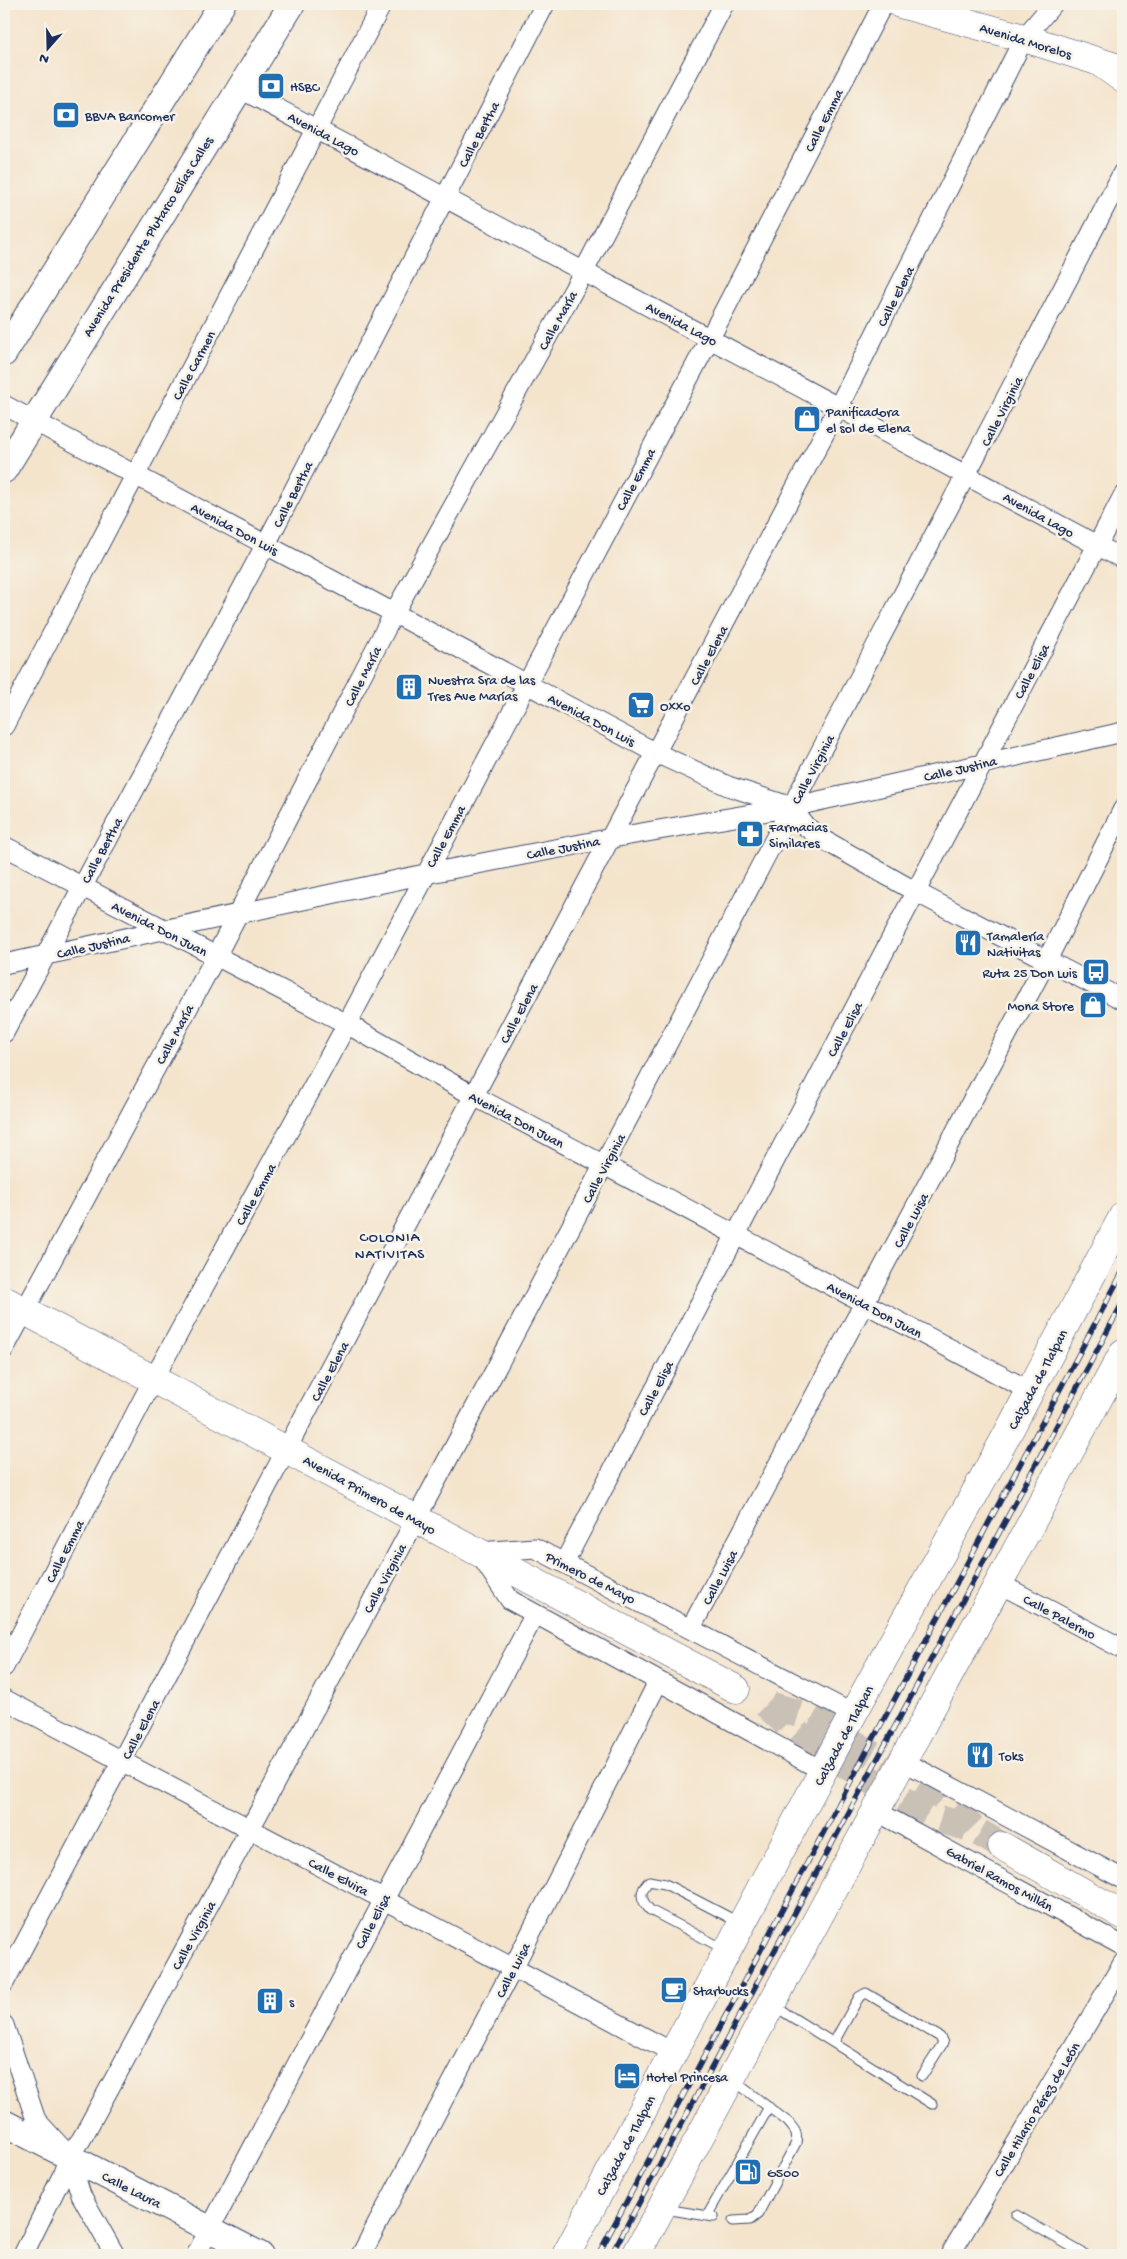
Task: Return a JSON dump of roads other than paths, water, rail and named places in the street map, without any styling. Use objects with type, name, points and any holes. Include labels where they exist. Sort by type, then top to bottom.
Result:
[{"type":"main road","points":[[4,353],[222,4]]},
{"type":"main road","name":"Avenida Presidente Plutarco Elías Calles","points":[[4,470],[32,421],[292,4]]},
{"type":"main road","name":"Avenida Morelos","points":[[900,4],[1024,38],[1111,66],[1123,79]]},
{"type":"main road","name":"Calzada de Tlalpan","points":[[566,2255],[853,1714],[1123,1216]]},
{"type":"main road","name":"Avenida Primero de Mayo","points":[[14,1306],[736,1689]]},
{"type":"main road","points":[[642,2253],[661,2209],[731,2078],[1122,1356]]},
{"type":"main road","points":[[1002,1846],[1123,1915]]},
{"type":"main road","name":"Calle Laura","points":[[4,2123],[260,2255]]},
{"type":"street","name":"Calle Carmen","points":[[4,726],[382,4]]},
{"type":"street","name":"Calle Bertha","points":[[4,1033],[44,955],[266,544],[545,4]]},
{"type":"street","name":"Calle María","points":[[4,1349],[14,1306],[216,956],[394,613],[584,271],[724,4]]},
{"type":"street","name":"Calle Emma","points":[[4,1667],[153,1380],[347,1024],[710,338],[883,4]]},
{"type":"street","name":"Calle Elena","points":[[4,1983],[124,1760],[839,406],[1024,38],[1053,4]]},
{"type":"street","name":"Avenida Lago","points":[[239,88],[1123,559]]},
{"type":"street","name":"Calle Virginia","points":[[23,2255],[62,2176],[69,2156],[81,2140],[252,1828],[416,1520],[968,475],[1123,172]]},
{"type":"street","name":"Avenida Don Luis","points":[[4,405],[656,754],[728,786],[792,807]]},
{"type":"street","name":"Calle Elisa","points":[[564,1563],[1123,496]]},
{"type":"street","name":"Calle Justina","points":[[4,964],[425,874],[612,838],[792,807],[1123,732]]},
{"type":"street","points":[[792,807],[805,826],[826,841],[916,892],[1123,1000]]},
{"type":"street","name":"Calle Luisa","points":[[691,1628],[866,1304],[1047,960],[1123,809]]},
{"type":"street","name":"Avenida Don Juan","points":[[4,846],[161,930],[216,956],[347,1024],[474,1096],[604,1166],[1030,1390]]},
{"type":"street","name":"Primero de Mayo","points":[[478,1552],[535,1548],[853,1714]]},
{"type":"street","points":[[478,1552],[510,1600],[824,1771]]},
{"type":"street","name":"Calle Palermo","points":[[998,1583],[1123,1650]]},
{"type":"street","name":"Calle Elisa","points":[[196,2255],[535,1614]]},
{"type":"street","name":"Calle Luisa","points":[[361,2255],[513,1968],[658,1682]]},
{"type":"street","name":"Calle Elvira","points":[[4,1699],[124,1760],[674,2053]]},
{"type":"street","points":[[903,1761],[1123,1879]]},
{"type":"street","name":"Gabriel Ramos Millán","points":[[876,1810],[1123,1946]]},
{"type":"street","name":"Calle Hilario Pérez de León","points":[[950,2255],[1123,1963]]},
{"type":"street","points":[[4,2025],[36,2120],[69,2156],[81,2195],[115,2255]]},
{"type":"lane","points":[[728,1952],[650,1910],[643,1902],[641,1895],[643,1887],[649,1881],[656,1880],[742,1924]]},
{"type":"lane","points":[[834,2042],[860,1997],[866,1993],[940,2037],[943,2043],[922,2076]]},
{"type":"lane","points":[[772,2004],[932,2104]]},
{"type":"lane","points":[[731,2078],[769,2107],[796,2131],[796,2144],[758,2214],[750,2220],[733,2221]]},
{"type":"lane","points":[[661,2209],[710,2216],[769,2107]]},
{"type":"lane","points":[[1016,2215],[1086,2255]]},
{"type":"tunnel","points":[[766,1704],[801,1737],[929,1816],[973,1829],[1002,1846]]},
{"type":"tunnel","points":[[772,1706],[810,1717],[941,1796],[972,1828]]},
{"type":"railway","points":[[598,2255],[1123,1271]]},
{"type":"railway","points":[[611,2255],[1123,1302]]},
{"type":"place","name":"HSBC","points":[[271,86]]},
{"type":"place","name":"BBVA Bancomer","points":[[66,115]]},
{"type":"place","name":"Panificadora el sol de Elena","points":[[807,419]]},
{"type":"place","name":"Nuestra Sra de las Tres Ave Marías","points":[[409,687]]},
{"type":"place","name":"Oxxo","points":[[641,705]]},
{"type":"place","name":"Farmacias Similares","points":[[750,834]]},
{"type":"place","name":"Tamalería Nativitas","points":[[968,943]]},
{"type":"place","name":"Ruta 25 Don Luis","points":[[1096,972]]},
{"type":"place","name":"Mona Store","points":[[1093,1005]]},
{"type":"place","name":"Toks","points":[[980,1755]]},
{"type":"place","name":"Starbucks","points":[[674,1990]]},
{"type":"place","name":"s","points":[[270,2001]]},
{"type":"place","name":"Hotel Princesa","points":[[627,2076]]},
{"type":"place","name":"G500","points":[[748,2172]]},
{"type":"district","name":"COLONIA NATIVITAS","points":[[390,1244]]}]
